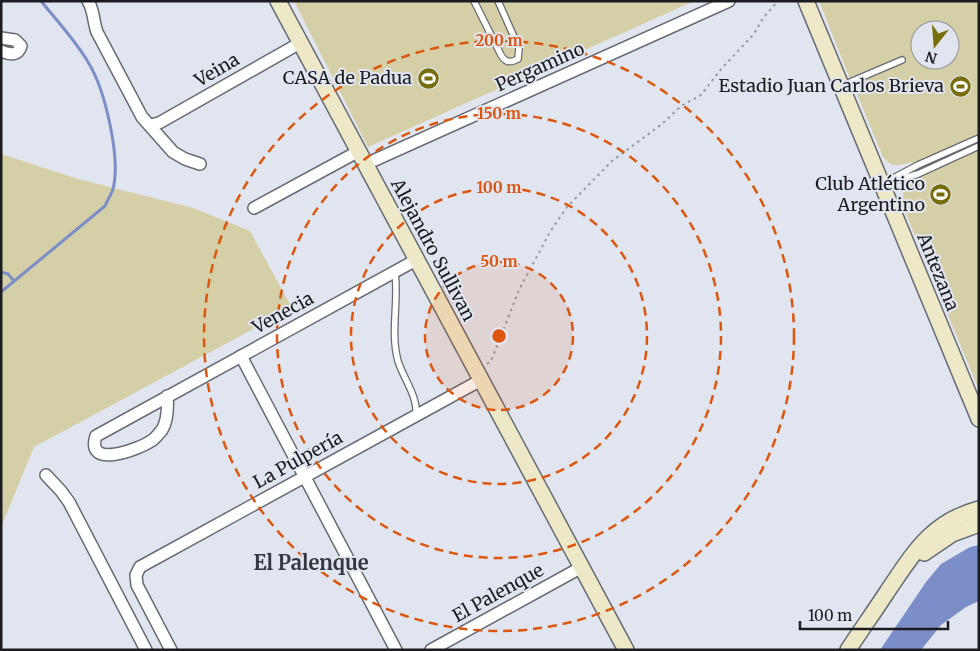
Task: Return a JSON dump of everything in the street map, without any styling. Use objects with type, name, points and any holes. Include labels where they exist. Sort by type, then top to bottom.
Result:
[{"type":"street","points":[[103,1],[90,4],[93,21],[142,117],[173,152],[185,160],[200,164]]},
{"type":"street","name":"Alejandro Sullivan","points":[[278,1],[626,650]]},
{"type":"street","name":"Pergamino","points":[[254,208],[362,157],[729,1]]},
{"type":"street","name":"Antezana","points":[[806,1],[979,419]]},
{"type":"street","points":[[1,38],[14,40],[21,46],[20,50],[13,54],[1,51]]},
{"type":"street","name":"Veina","points":[[150,125],[159,123],[300,43]]},
{"type":"street","name":"Venecia","points":[[167,396],[168,414],[164,424],[152,441],[118,455],[109,456],[100,453],[96,449],[94,441],[96,436],[167,396],[416,260]]},
{"type":"street","points":[[241,356],[396,650]]},
{"type":"street","name":"La Pulpería","points":[[171,650],[137,585],[136,575],[140,568],[416,416],[480,376]]},
{"type":"street","points":[[46,475],[69,502],[146,650]]},
{"type":"street","points":[[848,650],[897,578],[918,558],[944,538],[960,530],[977,512]]},
{"type":"street","name":"El Palenque","points":[[431,650],[582,567]]},
{"type":"lane","points":[[474,1],[500,55],[505,61],[510,62],[518,59],[519,48],[498,1]]},
{"type":"lane","points":[[842,86],[902,60]]},
{"type":"lane","points":[[882,184],[918,165],[979,138]]},
{"type":"lane","points":[[882,184],[918,174],[979,146]]},
{"type":"lane","points":[[395,271],[394,340],[399,364],[415,401],[416,416]]},
{"type":"path","points":[[480,376],[490,361],[519,290],[550,232],[567,207],[612,161],[662,124],[681,106],[701,95],[722,68],[754,34],[763,18],[778,1]]},
{"type":"shaded area","name":"CASA de Padua","points":[[294,1],[694,1],[368,147]]},
{"type":"shaded area","name":"Club Atlético Argentino","points":[[819,1],[979,1],[979,390],[904,209],[903,190],[909,182],[918,179],[911,162],[896,165],[889,163],[883,157],[857,94],[860,89],[857,80],[850,79]]},
{"type":"shaded area","points":[[1,154],[78,179],[193,208],[250,231],[292,308],[34,447],[1,527]]},
{"type":"water","points":[[979,545],[979,601],[966,607],[941,625],[921,650],[880,650],[926,582],[941,564],[970,547]]},
{"type":"waterway","points":[[1,292],[105,206],[113,189],[115,176],[115,160],[110,124],[94,74],[77,46],[41,1]]},
{"type":"waterway","points":[[1,272],[8,274],[14,281]]},
{"type":"place","name":"CASA de Padua","points":[[428,78]]},
{"type":"place","name":"Estadio Juan Carlos Brieva","points":[[960,86]]},
{"type":"place","name":"Club Atlético Argentino","points":[[941,194]]},
{"type":"district","name":"El Palenque","points":[[311,563]]}]
